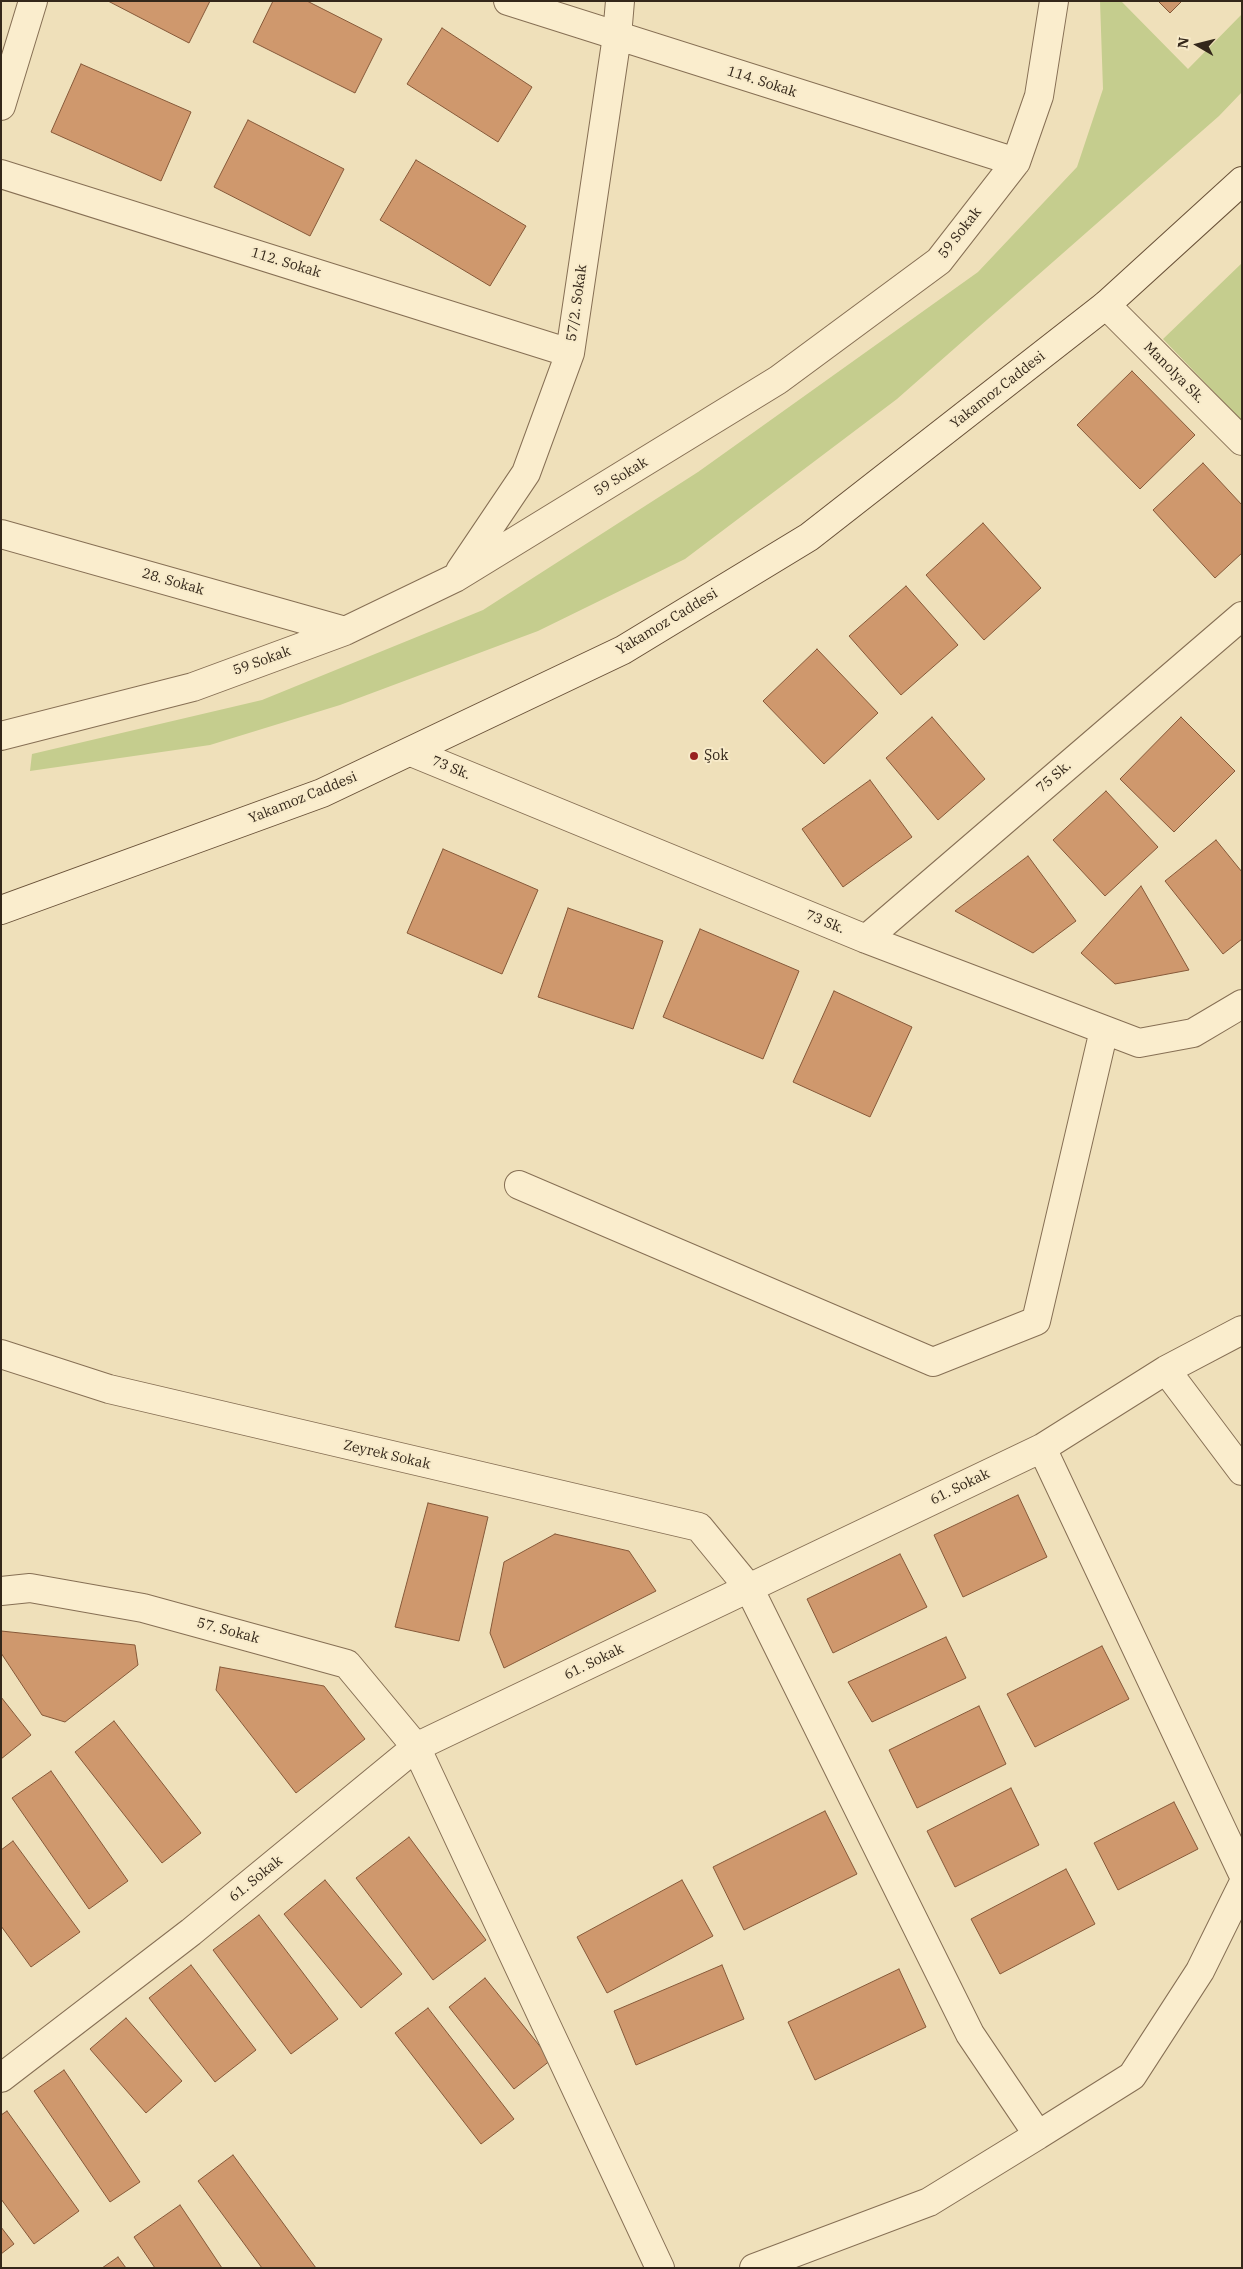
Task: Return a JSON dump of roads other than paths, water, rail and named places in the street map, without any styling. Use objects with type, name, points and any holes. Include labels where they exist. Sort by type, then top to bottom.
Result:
[{"type":"street","points":[[1,106],[33,1]]},
{"type":"street","name":"114. Sokak","points":[[508,1],[1016,162]]},
{"type":"street","name":"57/2. Sokak","points":[[455,578],[526,473],[570,352],[617,36],[620,1]]},
{"type":"street","name":"59 Sokak","points":[[1,736],[193,687],[345,631],[455,578],[778,380],[939,261],[1016,162],[1039,96],[1054,1]]},
{"type":"street","name":"112. Sokak","points":[[1,174],[570,352]]},
{"type":"street","name":"Yakamoz Caddesi","points":[[1,910],[322,793],[623,650],[809,537],[1106,305],[1242,181]]},
{"type":"street","name":"Manolya Sk.","points":[[1106,305],[1242,441]]},
{"type":"street","name":"28. Sokak","points":[[1,534],[345,631]]},
{"type":"street","name":"75 Sk.","points":[[866,939],[1242,616]]},
{"type":"street","name":"73 Sk.","points":[[411,752],[866,939],[1139,1043],[1193,1033],[1242,1004]]},
{"type":"street","points":[[519,1185],[932,1362],[1036,1321],[1104,1030]]},
{"type":"street","name":"61. Sokak","points":[[1,2078],[191,1932],[416,1747],[1042,1448],[1166,1370],[1242,1330]]},
{"type":"street","name":"Zeyrek Sokak","points":[[1,1354],[109,1389],[700,1527],[749,1588],[970,2034],[1038,2135]]},
{"type":"street","points":[[1166,1370],[1242,1471]]},
{"type":"street","points":[[1042,1448],[1242,1872]]},
{"type":"street","name":"57. Sokak","points":[[1,1591],[30,1588],[143,1608],[348,1664],[416,1747],[660,2268]]},
{"type":"street","points":[[754,2268],[929,2202],[1132,2076],[1200,1971],[1242,1886]]},
{"type":"place","name":"Şok","points":[[694,756]]}]
